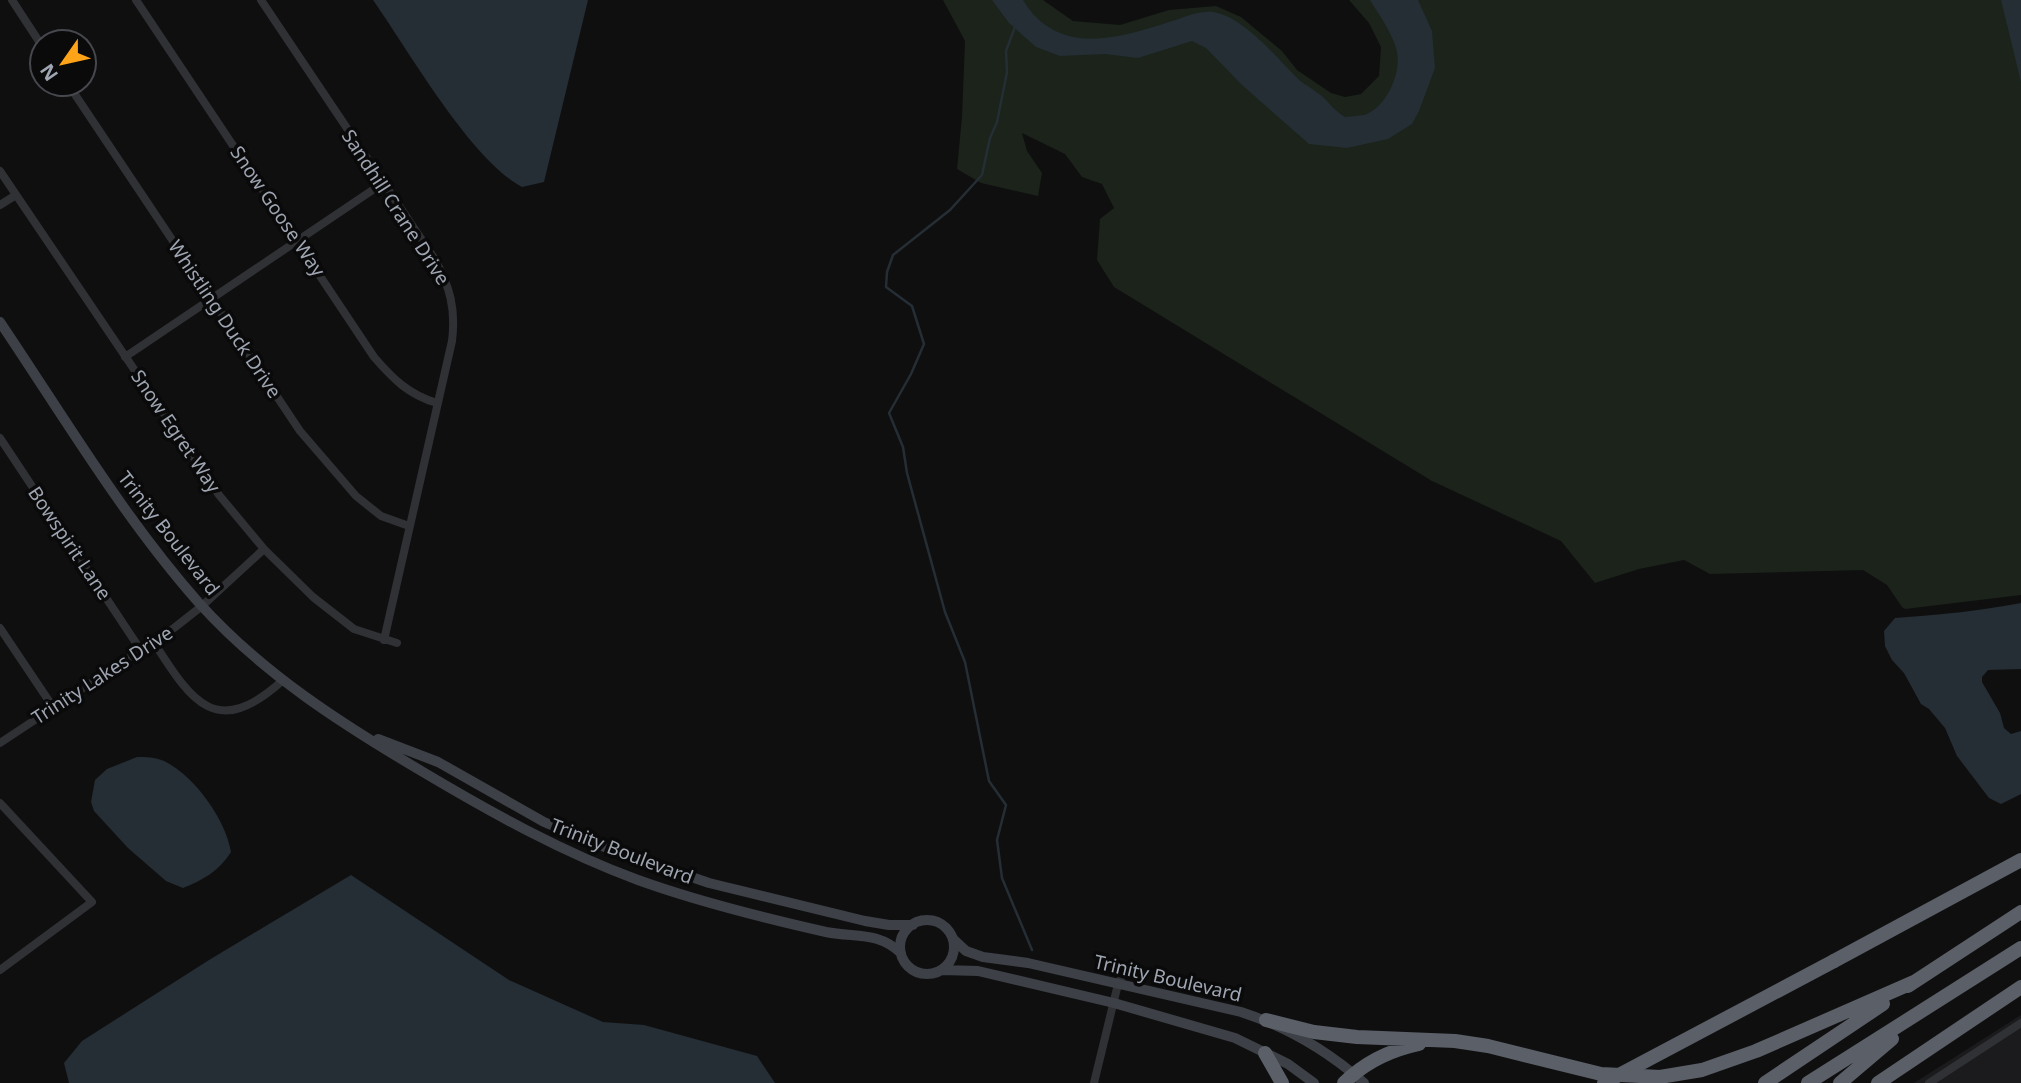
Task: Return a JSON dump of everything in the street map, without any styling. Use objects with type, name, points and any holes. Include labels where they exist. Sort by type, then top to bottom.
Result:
[{"type":"highway","points":[[1604,1083],[2021,860]]},
{"type":"highway","points":[[1765,1083],[2021,912]]},
{"type":"highway","points":[[1808,1083],[2021,948]]},
{"type":"highway","points":[[1265,1020],[1325,1034],[1455,1041],[1488,1046],[1601,1074],[1660,1077],[1702,1070],[1756,1051],[1914,982]]},
{"type":"highway","points":[[1878,1083],[2021,987]]},
{"type":"highway","points":[[1840,1083],[1930,1006]]},
{"type":"highway","points":[[1354,1080],[1381,1056],[1408,1046],[1455,1041]]},
{"type":"highway","points":[[1265,1053],[1282,1083]]},
{"type":"main road","name":"Trinity Boulevard","points":[[0,322],[138,527],[202,606],[282,681],[349,729],[502,818],[591,862],[641,881],[827,932],[890,942],[909,966],[919,973],[930,974],[942,970],[978,971],[1114,1003],[1235,1038],[1288,1064],[1314,1083]]},
{"type":"main road","name":"Trinity Boulevard","points":[[349,729],[438,762],[544,822],[660,868],[709,883],[865,921],[889,925],[936,922],[946,929],[960,947],[974,955],[1120,979],[1241,1012],[1286,1030],[1335,1059],[1354,1080]]},
{"type":"main road","points":[[901,953],[903,937],[913,925]]},
{"type":"main road","points":[[942,970],[953,956],[953,939]]},
{"type":"street","points":[[12,0],[30,28]]},
{"type":"street","name":"Snow Goose Way","points":[[136,0],[374,357],[395,381],[410,392],[437,403]]},
{"type":"street","name":"Sandhill Crane Drive","points":[[261,0],[434,258],[452,298],[452,341],[384,640]]},
{"type":"street","name":"Whistling Duck Drive","points":[[77,98],[300,431],[356,496],[382,516],[409,526]]},
{"type":"street","name":"Snow Egret Way","points":[[0,171],[219,495],[264,549],[288,574],[354,629],[397,643]]},
{"type":"street","points":[[125,357],[383,183]]},
{"type":"street","points":[[0,205],[16,194]]},
{"type":"street","name":"Bowspirit Lane","points":[[0,438],[141,649]]},
{"type":"street","name":"Trinity Lakes Drive","points":[[0,743],[202,606],[264,549]]},
{"type":"street","points":[[0,628],[52,707]]},
{"type":"street","points":[[153,641],[193,696],[202,705],[216,710],[240,709],[282,681]]},
{"type":"street","points":[[0,803],[92,902],[3,967],[0,957]]},
{"type":"street","points":[[1094,1083],[1120,979]]},
{"type":"street","points":[[1929,1083],[2021,1023]]},
{"type":"shaded area","points":[[373,0],[588,0],[544,182],[522,187],[502,173],[482,153],[461,129]]},
{"type":"shaded area","points":[[943,0],[1043,0],[1073,21],[1120,25],[1169,10],[1216,6],[1241,17],[1282,51],[1297,70],[1331,93],[1345,97],[1361,94],[1379,76],[1381,47],[1369,23],[1349,0],[2021,0],[2021,595],[1905,609],[1887,585],[1863,570],[1710,574],[1684,560],[1639,569],[1595,583],[1561,541],[1432,481],[1114,287],[1097,260],[1100,219],[1114,208],[1102,184],[1082,177],[1065,154],[1022,133],[1027,151],[1042,173],[1038,196],[981,183],[957,169],[965,41]]},
{"type":"shaded area","points":[[992,0],[1023,0],[1037,18],[1054,30],[1072,37],[1091,39],[1132,33],[1203,12],[1225,15],[1247,29],[1300,80],[1345,117],[1365,115],[1375,109],[1387,95],[1395,76],[1398,56],[1396,48],[1370,0],[1418,0],[1432,31],[1435,68],[1412,124],[1388,139],[1347,148],[1309,144],[1242,85],[1206,48],[1192,41],[1138,58],[1105,54],[1060,56],[1036,47],[1009,23]]},
{"type":"shaded area","points":[[2001,0],[2021,0],[2021,82]]},
{"type":"shaded area","points":[[2021,603],[2021,669],[1988,670],[1982,677],[1982,682],[2000,713],[2004,728],[2011,734],[2021,731],[2021,794],[2001,804],[1989,798],[1957,756],[1945,728],[1929,709],[1921,704],[1904,673],[1892,660],[1885,646],[1884,631],[1895,618]]},
{"type":"shaded area","points":[[137,757],[164,761],[186,777],[216,813],[228,839],[231,852],[221,865],[204,878],[183,888],[166,881],[128,848],[94,811],[91,802],[95,780],[107,769]]},
{"type":"shaded area","points":[[351,875],[509,980],[603,1022],[644,1025],[757,1056],[775,1083],[69,1083],[64,1063],[82,1041],[209,960]]},
{"type":"shaded area","points":[[2021,1015],[2021,1083],[1914,1083]]},
{"type":"waterway","points":[[1015,27],[1006,51],[1007,72],[982,175],[950,210],[893,255],[887,272],[886,287],[912,306],[924,344],[889,413],[903,447],[907,473],[945,612],[965,662],[989,781],[1006,805],[997,840],[1002,878],[1032,950]]}]
